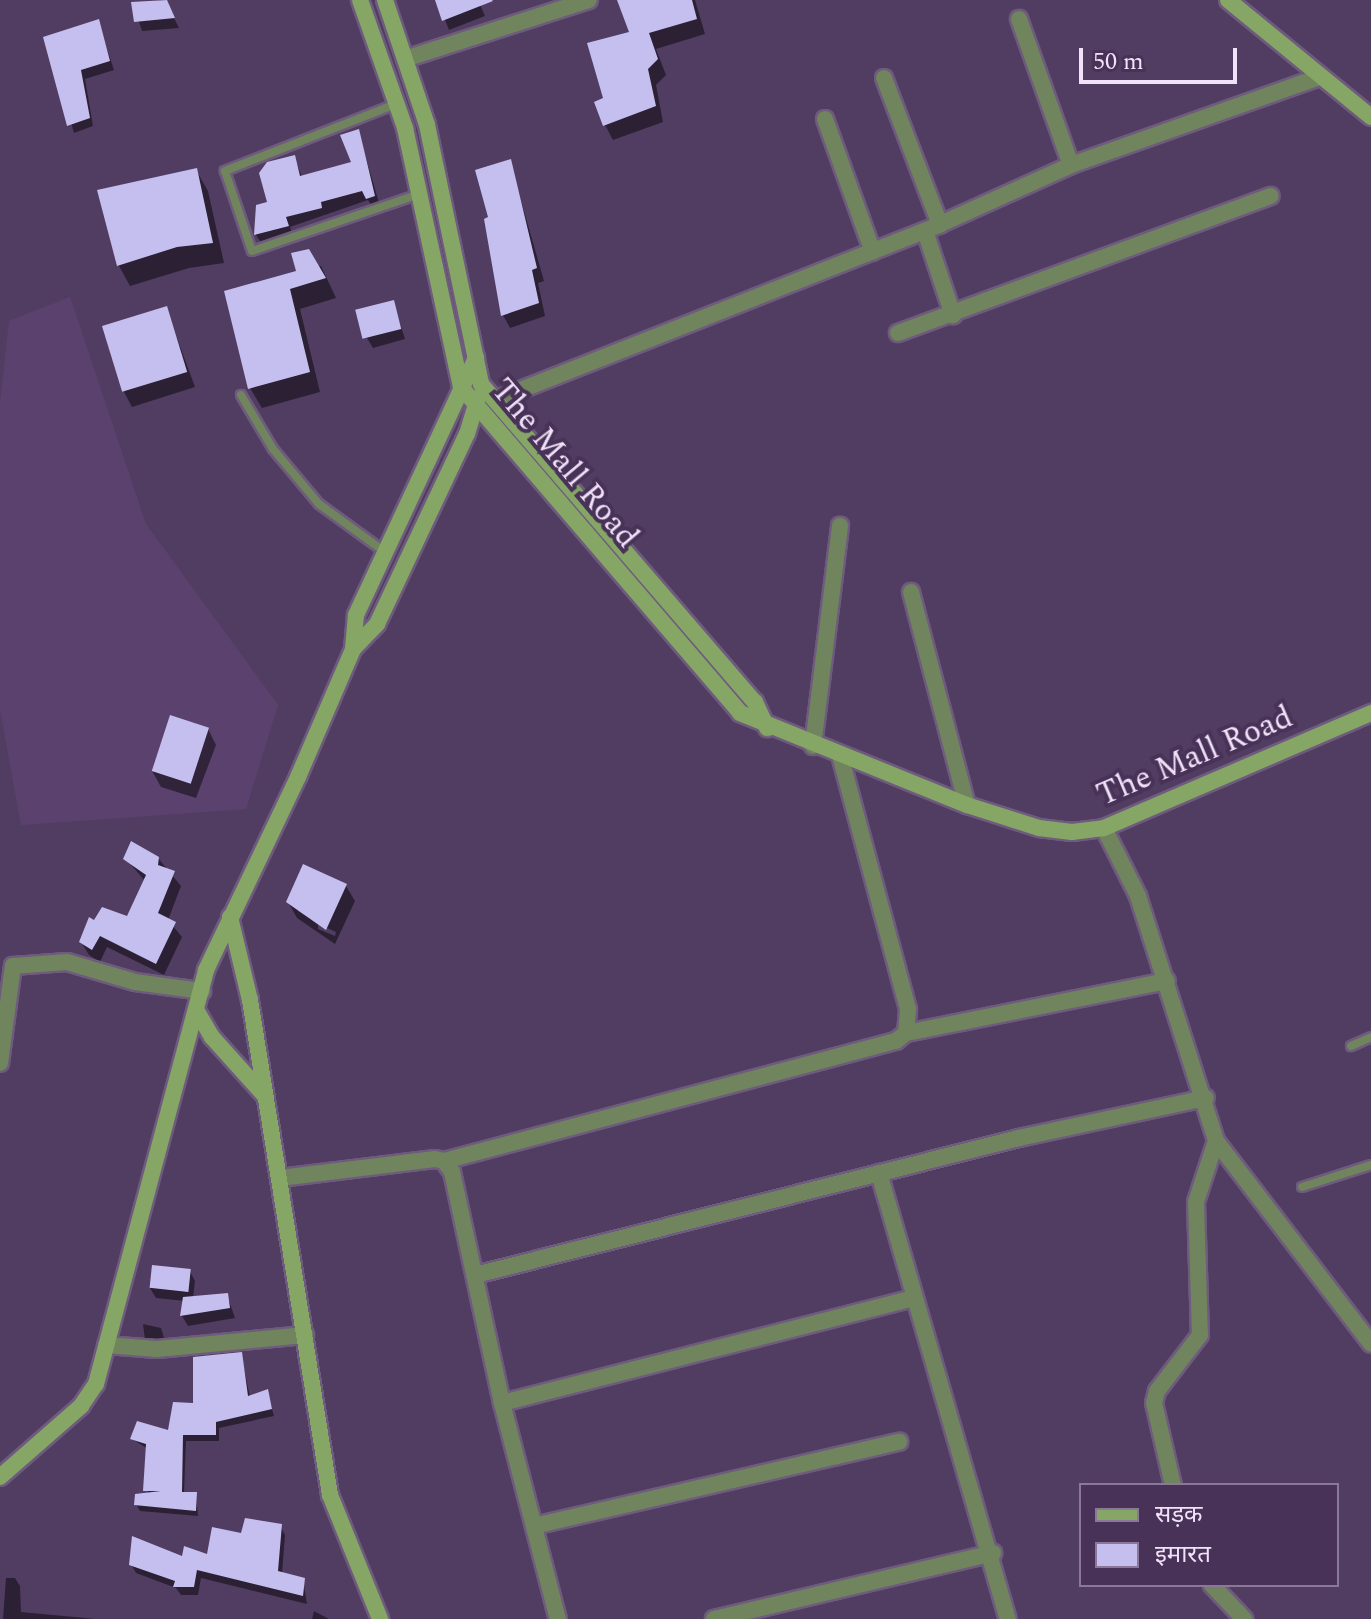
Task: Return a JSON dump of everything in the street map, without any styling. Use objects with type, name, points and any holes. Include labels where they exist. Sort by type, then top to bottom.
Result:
[{"type":"street","name":"The Mall Road","points":[[360,0],[396,104],[420,194],[461,387],[740,713],[767,728],[967,805],[1039,828],[1072,832],[1104,828],[1371,713]]},
{"type":"street","name":"The Mall Road","points":[[385,0],[427,125],[481,384],[755,702],[767,728]]},
{"type":"street","points":[[405,59],[589,0]]},
{"type":"street","points":[[1228,0],[1317,78],[1371,117]]},
{"type":"street","points":[[1019,19],[1071,165]]},
{"type":"street","points":[[884,78],[932,228],[953,315]]},
{"type":"street","points":[[495,400],[932,228],[1071,165],[1317,78]]},
{"type":"street","points":[[825,119],[873,252]]},
{"type":"street","points":[[898,333],[1271,196]]},
{"type":"street","points":[[353,649],[356,615],[476,358]]},
{"type":"street","points":[[0,1477],[81,1406],[96,1384],[202,991],[230,917],[353,649],[377,624],[467,434],[481,384]]},
{"type":"street","points":[[813,746],[840,526]]},
{"type":"street","points":[[911,592],[967,805]]},
{"type":"street","points":[[840,756],[908,1009],[906,1033]]},
{"type":"street","points":[[1104,828],[1138,896],[1206,1098],[1216,1141],[1371,1344]]},
{"type":"street","points":[[230,917],[266,1097],[330,1495],[380,1619]]},
{"type":"street","points":[[0,1063],[13,966],[67,962],[135,982],[202,991]]},
{"type":"street","points":[[280,1178],[444,1161],[896,1041],[906,1033],[1167,981]]},
{"type":"street","points":[[198,1013],[212,1037],[266,1097]]},
{"type":"street","points":[[475,1275],[879,1173],[1206,1098]]},
{"type":"street","points":[[1173,1483],[1154,1403],[1157,1391],[1200,1335],[1196,1202],[1216,1141]]},
{"type":"street","points":[[444,1161],[452,1172],[502,1403],[558,1619]]},
{"type":"street","points":[[879,1173],[993,1553],[1008,1619]]},
{"type":"street","points":[[502,1403],[914,1298]]},
{"type":"street","points":[[106,1345],[157,1349],[305,1335]]},
{"type":"street","points":[[534,1526],[899,1442]]},
{"type":"street","points":[[714,1619],[993,1553]]},
{"type":"street","points":[[1214,1587],[1244,1619]]},
{"type":"lane","points":[[396,104],[225,171],[252,251],[420,194]]},
{"type":"lane","points":[[241,395],[273,449],[319,504],[385,552]]},
{"type":"lane","points":[[1351,1046],[1371,1037]]},
{"type":"lane","points":[[1302,1187],[1371,1165]]},
{"type":"shaded area","points":[[70,297],[146,524],[278,705],[246,809],[21,825],[0,709],[0,403],[9,321]]},
{"type":"building","points":[[167,0],[175,18],[134,22],[131,2]]},
{"type":"building","points":[[435,0],[492,0],[493,1],[442,21]]},
{"type":"building","points":[[617,0],[692,0],[697,19],[649,33],[658,59],[648,69],[656,106],[603,126],[594,102],[603,98],[587,43],[629,32]]},
{"type":"building","points":[[99,19],[110,61],[81,70],[90,118],[67,126],[43,37]]},
{"type":"building","points":[[359,129],[375,196],[366,199],[362,191],[321,202],[322,208],[286,217],[289,226],[254,235],[256,205],[267,202],[259,173],[267,162],[295,155],[300,176],[351,162],[340,135]]},
{"type":"building","points":[[511,159],[537,268],[532,270],[539,303],[501,316],[484,219],[488,217],[475,170]]},
{"type":"building","points":[[197,168],[213,243],[177,247],[117,266],[97,190]]},
{"type":"building","points":[[309,249],[326,278],[290,289],[310,372],[248,389],[224,291],[296,271],[291,253]]},
{"type":"building","points":[[394,300],[401,329],[362,339],[355,310]]},
{"type":"building","points":[[167,306],[187,372],[122,392],[102,326]]},
{"type":"building","points":[[170,715],[209,728],[191,784],[152,771]]},
{"type":"building","points":[[131,841],[159,857],[158,865],[175,871],[158,913],[176,922],[156,964],[100,936],[92,950],[79,942],[89,917],[94,920],[102,907],[127,916],[146,875],[123,859]]},
{"type":"building","points":[[303,864],[347,884],[326,930],[286,902]]},
{"type":"building","points":[[152,1265],[191,1269],[188,1292],[150,1288]]},
{"type":"building","points":[[228,1293],[230,1308],[180,1316],[183,1297]]},
{"type":"building","points":[[242,1352],[248,1396],[268,1389],[272,1409],[216,1422],[216,1435],[183,1435],[182,1492],[197,1492],[196,1511],[134,1505],[135,1494],[161,1491],[143,1491],[146,1444],[130,1439],[137,1421],[168,1430],[173,1402],[193,1403],[193,1357]]},
{"type":"building","points":[[245,1518],[282,1524],[278,1571],[305,1578],[303,1596],[197,1570],[194,1587],[173,1587],[175,1581],[129,1565],[132,1536],[182,1556],[184,1546],[207,1554],[212,1527],[241,1533]]}]
